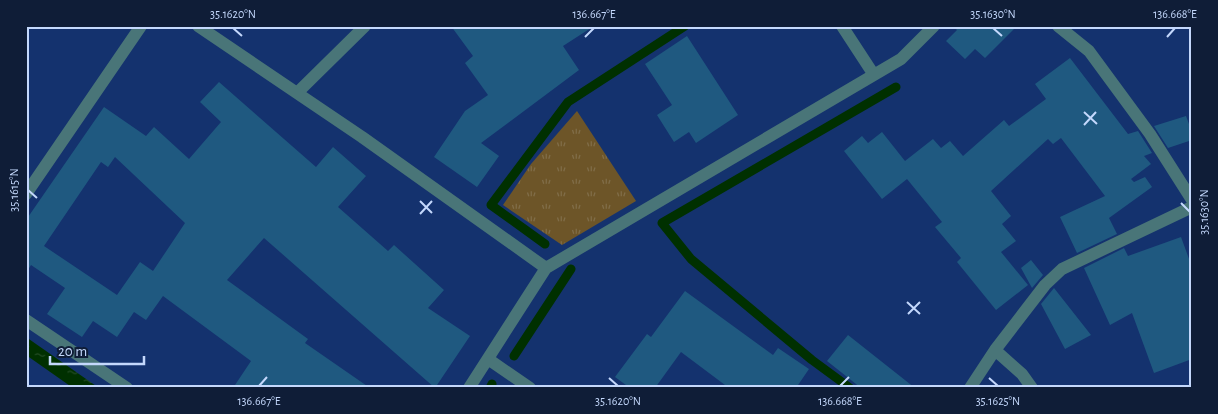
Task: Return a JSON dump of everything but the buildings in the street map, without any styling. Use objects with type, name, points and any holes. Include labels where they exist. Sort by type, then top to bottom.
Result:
[{"type":"street","points":[[26,194],[141,26]]},
{"type":"street","points":[[198,26],[297,93],[546,268]]},
{"type":"street","points":[[297,93],[365,26]]},
{"type":"street","points":[[842,26],[874,75]]},
{"type":"street","points":[[469,388],[546,268],[901,59],[934,26]]},
{"type":"street","points":[[1058,26],[1089,51],[1150,134],[1192,200]]},
{"type":"street","points":[[970,388],[995,350],[1045,285],[1062,269],[1192,207]]},
{"type":"street","points":[[26,320],[127,388]]},
{"type":"street","points":[[995,350],[1022,374],[1032,388]]},
{"type":"street","points":[[488,359],[530,388]]},
{"type":"green space","points":[[577,111],[636,201],[562,245],[503,205],[531,164]]},
{"type":"water","points":[[26,337],[99,388],[73,388],[26,355]]},
{"type":"waterway","points":[[545,244],[491,205],[568,102],[685,26]]},
{"type":"waterway","points":[[850,388],[812,360],[691,259],[662,223],[896,87]]},
{"type":"waterway","points":[[514,356],[571,269]]},
{"type":"waterway","points":[[490,388],[492,384]]}]
